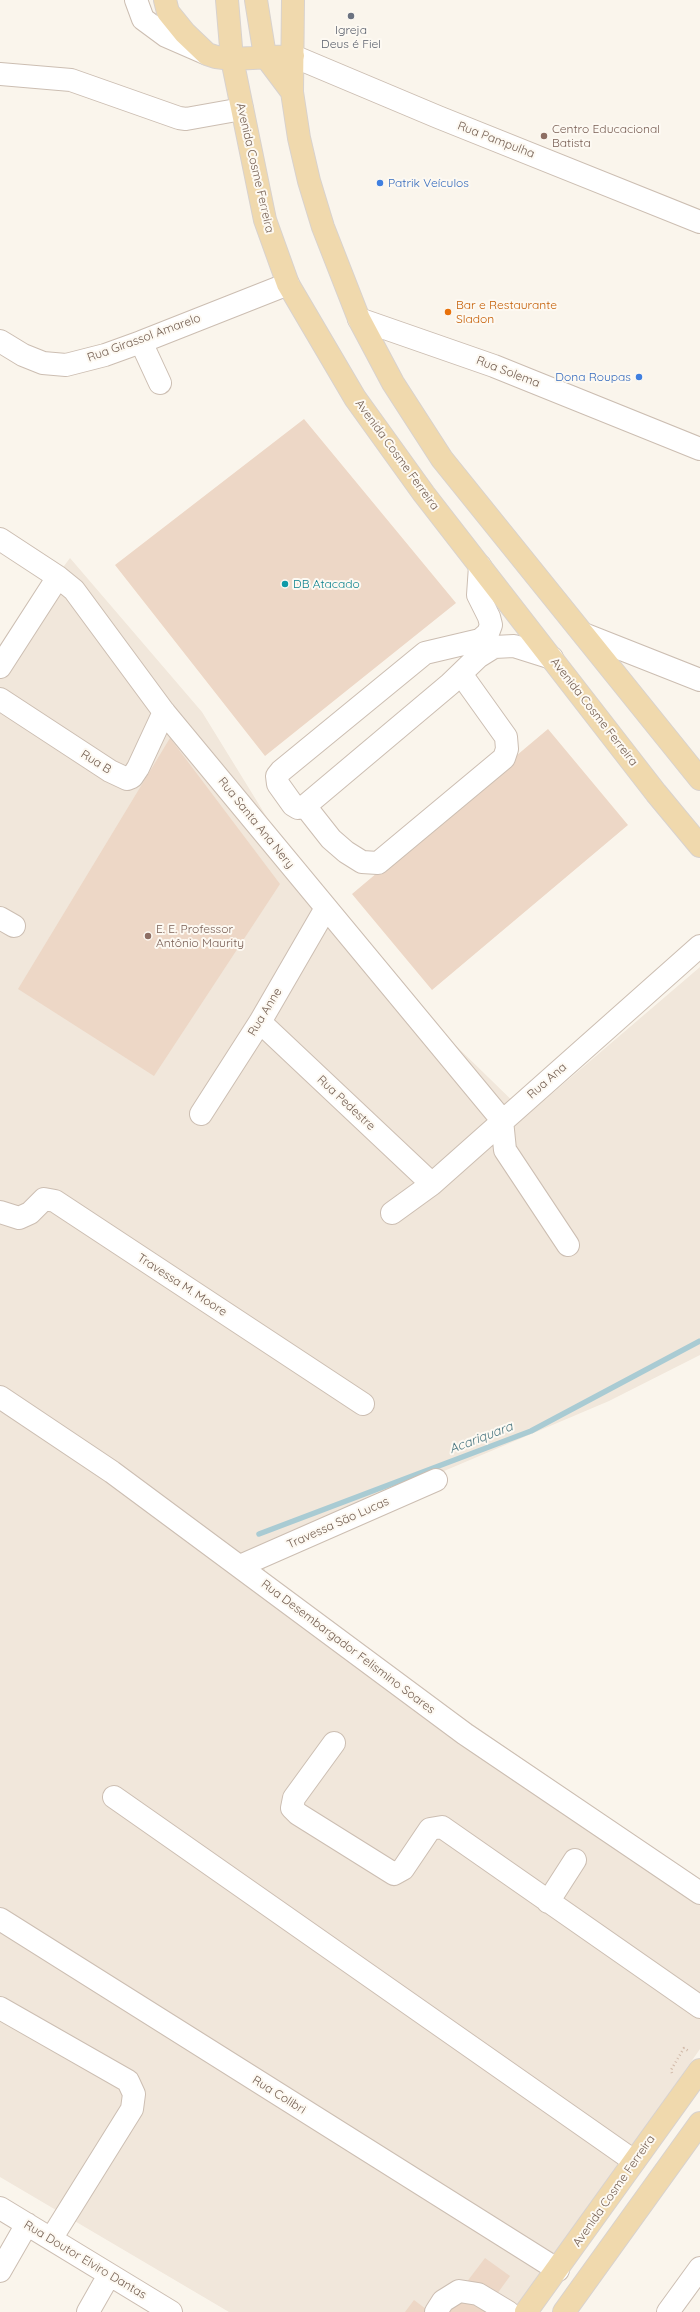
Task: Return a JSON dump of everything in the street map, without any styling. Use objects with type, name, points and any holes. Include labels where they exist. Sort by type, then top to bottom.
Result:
[{"type":"main road","points":[[165,0],[168,12],[185,33],[207,54],[232,59],[265,56],[293,56]]},
{"type":"main road","name":"Avenida Cosme Ferreira","points":[[228,0],[232,59],[265,220],[288,284],[355,398],[424,494],[656,793],[700,846]]},
{"type":"main road","points":[[256,0],[265,56],[292,92]]},
{"type":"main road","points":[[292,0],[292,92],[300,138],[322,227],[359,319],[393,384],[442,459],[586,635],[700,779]]},
{"type":"main road","name":"Avenida Cosme Ferreira","points":[[526,2312],[558,2270],[700,2070]]},
{"type":"main road","points":[[564,2312],[700,2123]]},
{"type":"street","points":[[136,0],[143,19],[166,36],[207,54]]},
{"type":"street","name":"Rua Pampulha","points":[[293,56],[438,117],[700,222]]},
{"type":"street","points":[[0,74],[71,80],[179,118],[242,109]]},
{"type":"street","name":"Rua Girassol Amarelo","points":[[0,341],[23,355],[42,363],[66,365],[141,342],[288,284]]},
{"type":"street","name":"Rua Solema","points":[[359,319],[494,366],[700,449]]},
{"type":"street","points":[[141,342],[160,383]]},
{"type":"street","name":"Rua Santa Ana Nery","points":[[0,539],[58,577],[74,590],[164,712],[502,1120]]},
{"type":"street","points":[[480,566],[478,595],[489,617],[491,625],[488,633],[480,640],[425,653],[281,770],[277,776],[278,784],[293,805],[298,808],[305,806],[461,674],[478,657],[494,647],[514,646],[552,658]]},
{"type":"street","points":[[0,667],[58,577]]},
{"type":"street","points":[[586,635],[700,680]]},
{"type":"street","points":[[305,806],[331,839],[346,852],[362,862],[378,863],[504,758],[507,749],[506,737],[461,674]]},
{"type":"street","name":"Rua B","points":[[0,699],[110,771],[127,779],[132,777],[138,768],[164,712]]},
{"type":"street","name":"Rua Anne","points":[[201,1114],[260,1022],[326,908]]},
{"type":"street","name":"Rua Ana","points":[[392,1213],[432,1184],[502,1120],[700,946]]},
{"type":"street","name":"Rua Pedestre","points":[[260,1022],[432,1184]]},
{"type":"street","points":[[502,1120],[505,1150],[568,1245]]},
{"type":"street","name":"Travessa M. Moore","points":[[0,1212],[18,1218],[30,1213],[44,1198],[54,1200],[363,1404]]},
{"type":"street","name":"Rua Desembargador Felismino Soares","points":[[0,1397],[112,1472],[464,1734],[700,1893]]},
{"type":"street","name":"Travessa São Lucas","points":[[240,1566],[436,1480]]},
{"type":"street","points":[[334,1743],[294,1798],[292,1808],[298,1814],[394,1874],[402,1869],[430,1829],[442,1827],[462,1839],[548,1902],[700,2006]]},
{"type":"street","points":[[114,1797],[634,2161]]},
{"type":"street","points":[[548,1902],[575,1860]]},
{"type":"street","name":"Rua Colibri","points":[[0,1919],[558,2270]]},
{"type":"street","points":[[0,2008],[128,2081],[134,2094],[132,2109],[51,2239]]},
{"type":"street","name":"Rua Doutor Elviro Dantas","points":[[0,2208],[109,2275],[161,2310]]},
{"type":"street","points":[[0,2272],[27,2224]]},
{"type":"street","points":[[668,2312],[700,2268]]},
{"type":"street","points":[[88,2312],[109,2275]]},
{"type":"street","points":[[436,2312],[443,2301],[459,2291],[478,2294],[508,2312]]},
{"type":"shaded area","points":[[70,558],[202,712],[335,928],[527,1115],[700,967],[700,1355],[609,1401],[279,1541],[264,1560],[266,1582],[700,1881],[700,2049],[555,2256],[513,2312],[229,2312],[0,2177],[0,651]]},
{"type":"building","name":"DB Atacado","points":[[304,419],[456,603],[265,756],[115,565]]},
{"type":"building","points":[[548,729],[628,825],[432,990],[352,894]]},
{"type":"building","name":"E. E. Professor Antônio Maurity","points":[[170,738],[280,884],[154,1076],[18,989]]},
{"type":"building","points":[[485,2258],[510,2276],[484,2312],[444,2312]]},
{"type":"building","points":[[414,2300],[430,2312],[405,2312]]},
{"type":"waterway","name":"Acariquara","points":[[259,1534],[531,1431],[700,1341]]},
{"type":"place","name":"Igreja Deus é Fiel","points":[[351,16]]},
{"type":"place","name":"Centro Educacional Batista","points":[[544,136]]},
{"type":"place","name":"Patrik Veículos","points":[[380,183]]},
{"type":"place","name":"Bar e Restaurante Sladon","points":[[448,312]]},
{"type":"place","name":"Dona Roupas","points":[[639,377]]},
{"type":"place","name":"DB Atacado","points":[[285,584]]},
{"type":"place","name":"E. E. Professor Antônio Maurity","points":[[148,936]]}]
